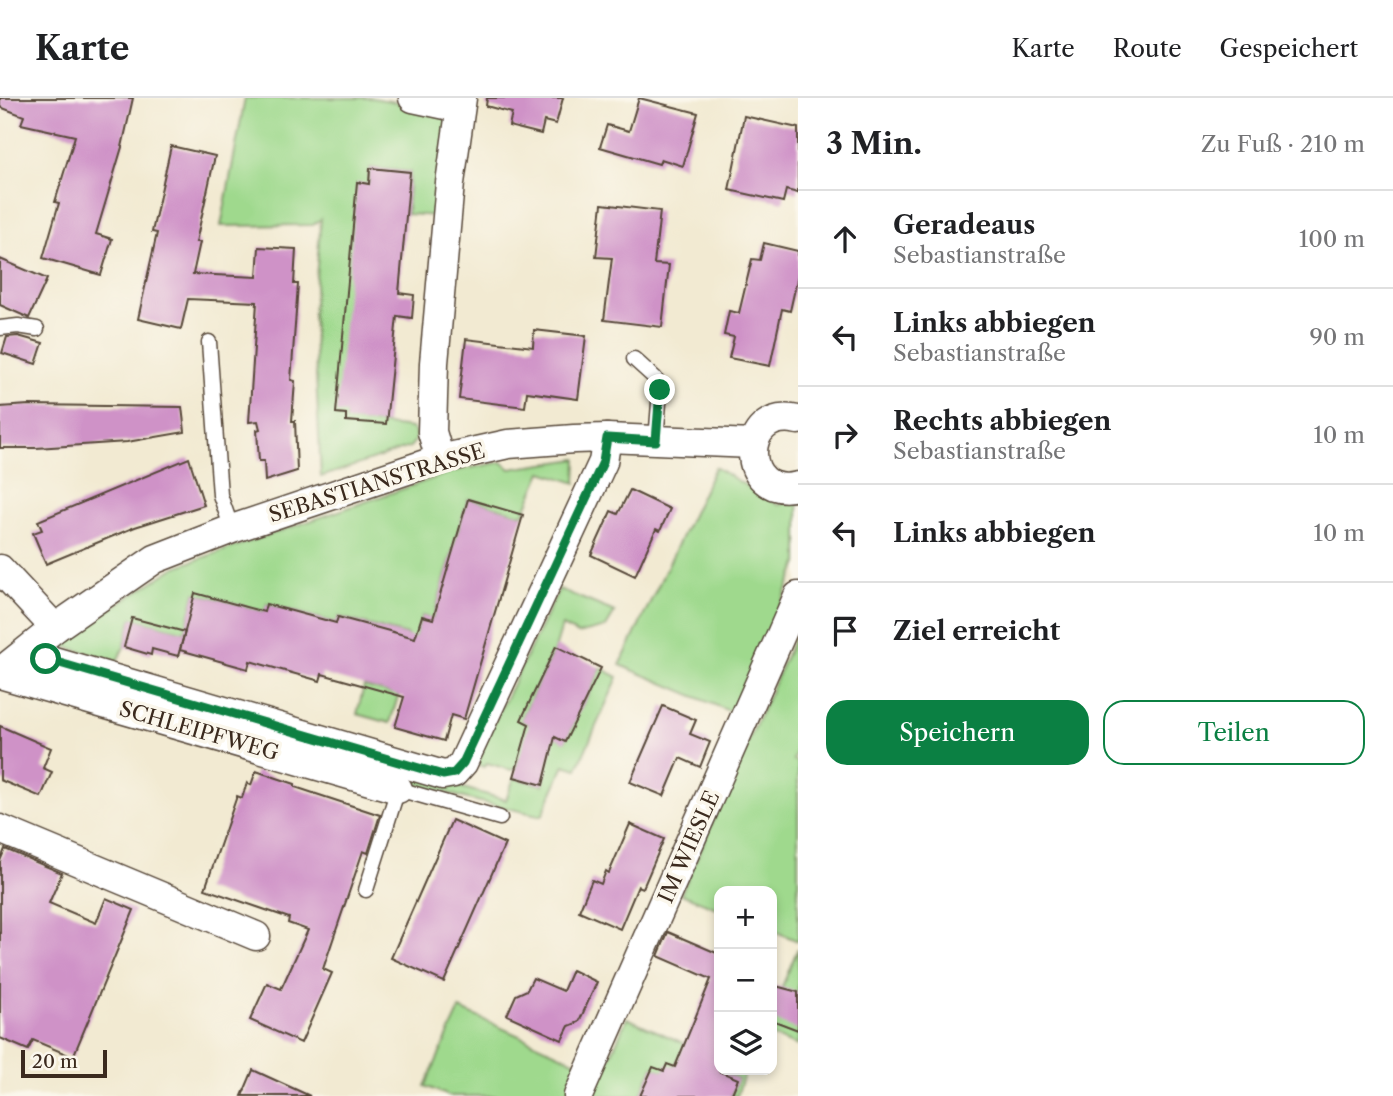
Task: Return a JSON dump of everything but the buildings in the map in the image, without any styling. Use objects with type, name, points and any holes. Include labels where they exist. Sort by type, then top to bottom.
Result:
[{"type":"street","points":[[413,98],[461,103],[450,183],[434,363],[432,432],[440,459]]},
{"type":"street","points":[[797,418],[785,418],[765,426],[753,444],[755,466],[761,476],[779,487],[798,486]]},
{"type":"street","points":[[26,653],[443,775],[454,773],[463,763],[603,462],[607,438]]},
{"type":"street","name":"SEBASTIANSTRASSE","points":[[55,628],[155,559],[232,529],[440,459],[508,444],[607,438],[753,444]]},
{"type":"street","points":[[0,569],[55,628]]},
{"type":"street","name":"IM WIESLE","points":[[578,1096],[798,596]]},
{"type":"street","name":"SCHLEIPFWEG","points":[[0,673],[55,628]]},
{"type":"street","name":"SCHLEIPFWEG","points":[[0,673],[398,789]]},
{"type":"street","points":[[0,829],[256,936]]},
{"type":"lane","points":[[0,328],[18,326],[37,329]]},
{"type":"lane","points":[[209,342],[220,495],[232,529]]},
{"type":"lane","points":[[634,359],[655,378],[660,390],[656,441]]},
{"type":"lane","points":[[366,890],[398,789],[500,818]]},
{"type":"green space","points":[[245,98],[372,98],[439,109],[449,122],[438,216],[407,214],[410,172],[370,168],[346,420],[411,428],[415,433],[415,441],[410,447],[321,477],[313,313],[321,219],[313,225],[221,226]]},
{"type":"green space","points":[[577,459],[576,483],[542,472],[523,515],[468,499],[433,619],[422,616],[390,723],[357,714],[364,686],[391,693],[407,635],[339,617],[336,623],[267,604],[264,612],[195,593],[185,632],[132,618],[117,661],[55,644],[176,567],[455,471],[502,462],[510,469]]},
{"type":"green space","points":[[715,467],[778,505],[798,501],[798,563],[736,714],[620,665]]},
{"type":"green space","points":[[559,589],[615,612],[606,627],[578,634],[562,626],[556,646],[521,720],[565,741],[601,668],[618,677],[577,769],[564,765],[542,816],[468,799],[39,676],[42,670],[506,800],[514,778],[543,785],[547,766],[519,759],[516,768],[511,770],[487,763],[485,767],[474,764]]},
{"type":"green space","points":[[798,629],[798,747],[793,760],[798,762],[798,941],[777,932],[777,886],[714,886],[714,907],[681,894]]},
{"type":"green space","points":[[798,948],[798,1046],[777,1038],[777,999]]},
{"type":"green space","points":[[460,1009],[583,1065],[569,1096],[449,1096],[425,1086]]},
{"type":"green space","points":[[627,1018],[714,1057],[714,1069],[680,1055],[675,1067],[664,1072],[653,1067],[640,1096],[593,1096]]},
{"type":"green space","points":[[728,1075],[744,1075],[737,1096],[731,1096],[738,1079]]},
{"type":"route","points":[[46,659],[443,775],[454,773],[463,763],[603,462],[607,438],[656,441],[660,390]]}]
